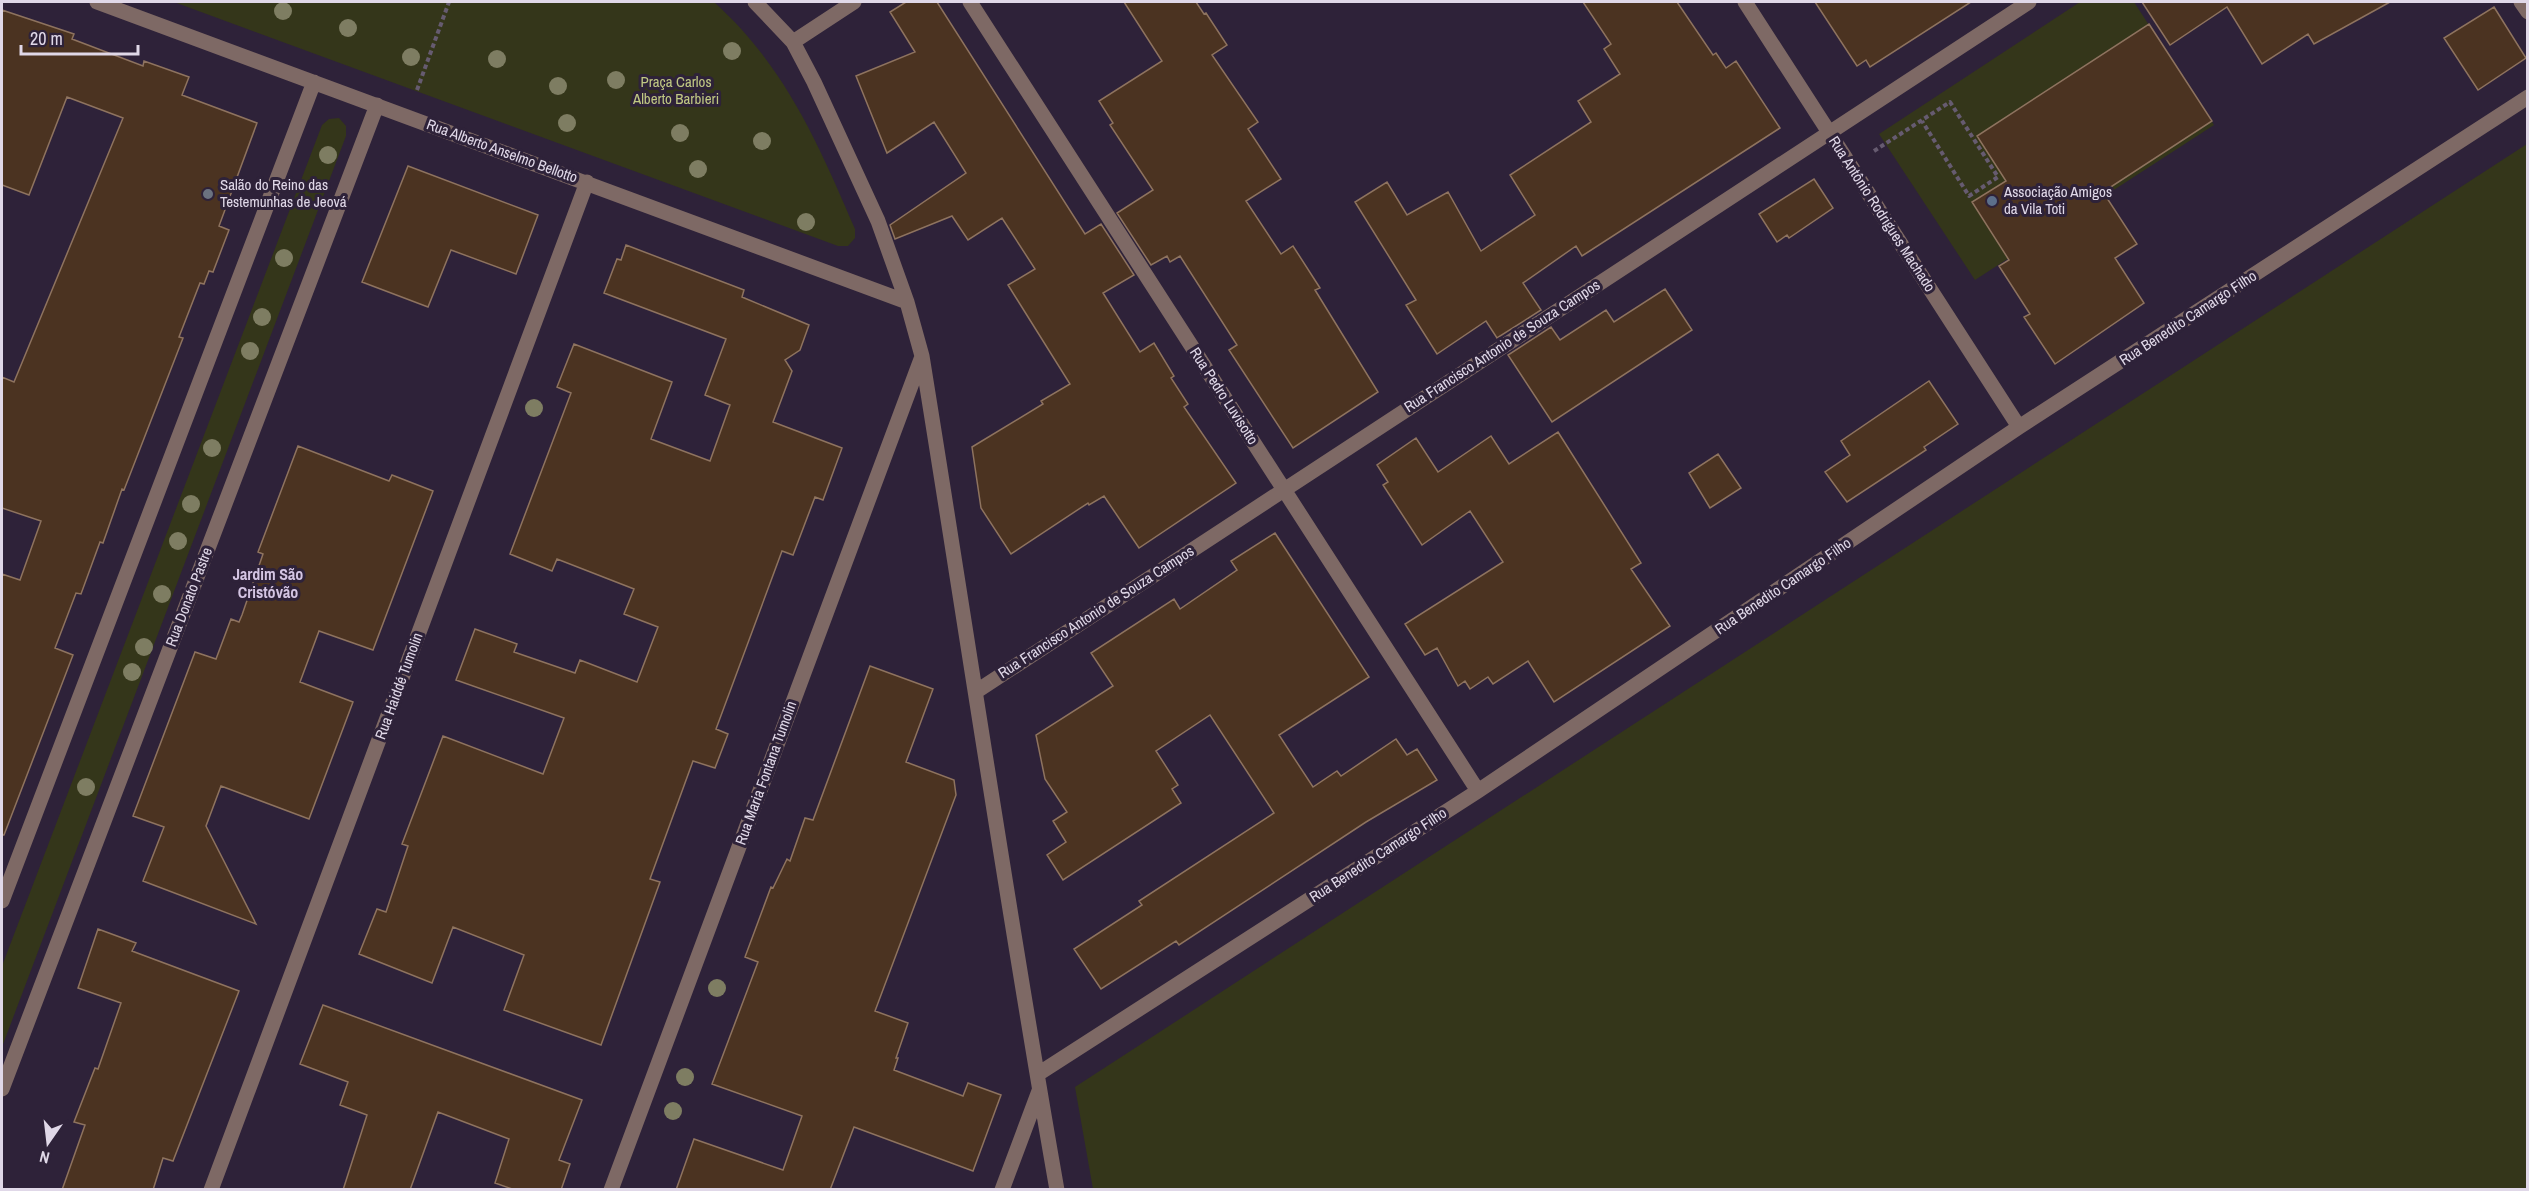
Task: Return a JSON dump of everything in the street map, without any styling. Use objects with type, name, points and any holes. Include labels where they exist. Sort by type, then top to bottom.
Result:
[{"type":"street","name":"Rua Alberto Anselmo Bellotto","points":[[97,2],[907,302]]},
{"type":"street","points":[[755,2],[793,42],[814,82],[878,221],[907,302],[922,356],[976,691],[1003,880],[1057,1190]]},
{"type":"street","points":[[793,42],[854,2]]},
{"type":"street","name":"Rua Pedro Luvisotto","points":[[970,2],[1478,791]]},
{"type":"street","name":"Rua Antônio Rodrigues Machado","points":[[1745,2],[1852,165],[2019,428]]},
{"type":"street","name":"Rua Francisco Antonio de Souza Campos","points":[[976,691],[2029,2]]},
{"type":"street","points":[[2521,2],[2528,12]]},
{"type":"street","points":[[2,901],[314,82]]},
{"type":"street","name":"Rua Benedito Camargo Filho","points":[[1039,1082],[2019,428],[2528,97]]},
{"type":"street","name":"Rua Donato Pastre","points":[[2,1089],[377,105]]},
{"type":"street","name":"Rua Haiddé Tumolin","points":[[211,1190],[587,182]]},
{"type":"street","name":"Rua Maria Fontana Tumolin","points":[[611,1190],[922,356]]},
{"type":"street","points":[[1002,1190],[1039,1082]]},
{"type":"path","points":[[427,63],[449,2]]},
{"type":"path","points":[[1852,165],[1950,102],[1998,177],[1970,196],[1922,121]]},
{"type":"green space","name":"Praça Carlos Alberto Barbieri","points":[[174,2],[714,2],[761,52],[797,107],[841,197],[855,229],[855,238],[848,246],[838,246]]},
{"type":"green space","points":[[2080,2],[2134,2],[2214,125],[1975,280],[1879,134]]},
{"type":"green space","points":[[339,118],[346,126],[346,136],[2,1047],[2,966],[322,125],[329,119]]},
{"type":"green space","points":[[2527,144],[2527,1189],[1093,1189],[1075,1087]]},
{"type":"building","points":[[906,2],[937,2],[1085,234],[1101,224],[1134,275],[1103,293],[1140,352],[1154,343],[1174,376],[1171,378],[1188,404],[1184,407],[1236,483],[1139,548],[1104,496],[1089,505],[1088,503],[1011,554],[981,508],[972,447],[1043,404],[1041,401],[1070,384],[1008,285],[1035,269],[1002,218],[968,240],[952,216],[895,239],[890,225],[966,173],[934,122],[887,153],[856,76],[915,52],[890,12]]},
{"type":"building","points":[[1124,2],[1196,2],[1227,45],[1212,55],[1258,122],[1248,129],[1281,179],[1246,201],[1281,254],[1293,246],[1320,288],[1315,290],[1378,392],[1293,448],[1229,350],[1237,345],[1180,256],[1170,262],[1167,256],[1151,265],[1117,213],[1153,190],[1110,125],[1113,123],[1099,101],[1162,61]]},
{"type":"building","points":[[1583,2],[1677,2],[1713,55],[1716,53],[1726,68],[1736,61],[1780,128],[1582,256],[1576,246],[1523,283],[1541,310],[1497,338],[1486,321],[1437,354],[1406,305],[1416,300],[1355,202],[1387,182],[1407,215],[1448,192],[1481,251],[1535,215],[1510,175],[1591,122],[1578,101],[1620,74],[1604,49],[1611,44]]},
{"type":"building","points":[[1815,2],[1971,2],[1870,67],[1866,60],[1857,66]]},
{"type":"building","points":[[2142,2],[2390,2],[2314,44],[2308,34],[2262,64],[2227,7],[2170,45]]},
{"type":"building","points":[[2494,7],[2526,58],[2478,90],[2444,38]]},
{"type":"building","points":[[2,10],[74,34],[72,39],[143,66],[144,61],[189,77],[182,95],[257,123],[219,226],[229,230],[213,272],[209,271],[204,284],[200,283],[179,337],[183,338],[124,490],[122,489],[103,543],[100,542],[81,594],[76,593],[55,648],[73,655],[4,835],[2,835],[2,574],[20,580],[41,521],[2,508],[2,377],[14,382],[123,118],[67,97],[29,195],[2,185]]},
{"type":"building","points":[[2149,24],[2212,121],[2103,192],[2137,244],[2115,258],[2144,303],[2055,364],[2024,317],[2030,314],[1999,266],[2009,260],[1972,202],[2006,181],[1977,136]]},
{"type":"building","points":[[408,166],[538,215],[516,274],[451,250],[428,307],[362,282]]},
{"type":"building","points":[[1814,179],[1833,208],[1789,238],[1787,235],[1777,242],[1759,214]]},
{"type":"building","points":[[626,245],[744,290],[742,297],[809,325],[800,350],[785,360],[792,371],[773,422],[842,448],[823,500],[815,497],[793,555],[782,551],[716,729],[728,734],[715,768],[693,761],[650,879],[660,882],[601,1045],[504,1010],[524,955],[453,927],[432,983],[359,954],[377,909],[386,912],[408,846],[402,844],[443,736],[543,774],[564,718],[456,680],[475,629],[517,644],[514,652],[575,673],[580,660],[637,682],[658,627],[624,614],[634,589],[557,559],[552,571],[510,554],[571,393],[557,387],[574,344],[672,382],[651,439],[710,461],[730,405],[705,395],[726,339],[604,293],[617,259],[621,260]]},
{"type":"building","points":[[1665,289],[1692,330],[1552,422],[1508,355],[1551,327],[1560,340],[1606,310],[1614,322]]},
{"type":"building","points":[[1929,381],[1958,424],[1924,447],[1926,450],[1847,502],[1825,472],[1850,455],[1841,441]]},
{"type":"building","points":[[1558,432],[1641,563],[1631,569],[1670,626],[1554,702],[1528,661],[1493,684],[1488,677],[1470,689],[1465,681],[1458,686],[1437,648],[1425,655],[1405,624],[1503,562],[1470,511],[1422,545],[1383,485],[1388,482],[1377,465],[1416,438],[1438,472],[1491,436],[1509,464]]},
{"type":"building","points":[[298,446],[389,481],[392,475],[433,491],[373,650],[319,631],[300,682],[353,702],[309,819],[221,786],[206,826],[256,924],[143,881],[164,827],[133,816],[195,652],[216,659],[231,619],[239,622],[263,554],[258,552]]},
{"type":"building","points":[[1718,454],[1741,488],[1710,508],[1689,473]]},
{"type":"building","points":[[1275,533],[1369,677],[1279,735],[1313,787],[1337,771],[1341,776],[1396,739],[1407,755],[1417,749],[1437,780],[1366,822],[1179,945],[1176,941],[1101,989],[1074,949],[1142,905],[1139,901],[1274,813],[1210,715],[1156,751],[1178,785],[1172,789],[1181,803],[1063,880],[1047,855],[1066,842],[1053,821],[1067,812],[1045,779],[1036,735],[1113,686],[1091,653],[1174,599],[1180,609],[1237,570],[1231,561]]},
{"type":"building","points":[[870,666],[933,689],[906,762],[954,780],[956,795],[875,1011],[908,1023],[894,1070],[963,1096],[968,1083],[1001,1095],[973,1171],[854,1127],[830,1190],[676,1190],[694,1139],[783,1170],[802,1116],[712,1084],[758,962],[745,957],[771,887],[773,888],[787,859],[790,861],[805,818],[813,820]]},
{"type":"building","points":[[98,929],[136,943],[132,951],[239,991],[173,1161],[163,1158],[153,1190],[62,1190],[85,1125],[74,1122],[95,1068],[98,1069],[121,1003],[78,988]]},
{"type":"building","points":[[323,1005],[582,1100],[559,1160],[570,1164],[561,1190],[515,1190],[495,1183],[509,1139],[438,1112],[410,1190],[343,1190],[367,1115],[340,1105],[348,1082],[300,1064]]},
{"type":"place","name":"Salão do Reino das Testemunhas de Jeová","points":[[208,194]]},
{"type":"place","name":"Associação Amigos da Vila Toti","points":[[1992,201]]},
{"type":"district","name":"Jardim São Cristóvão","points":[[268,583]]}]
